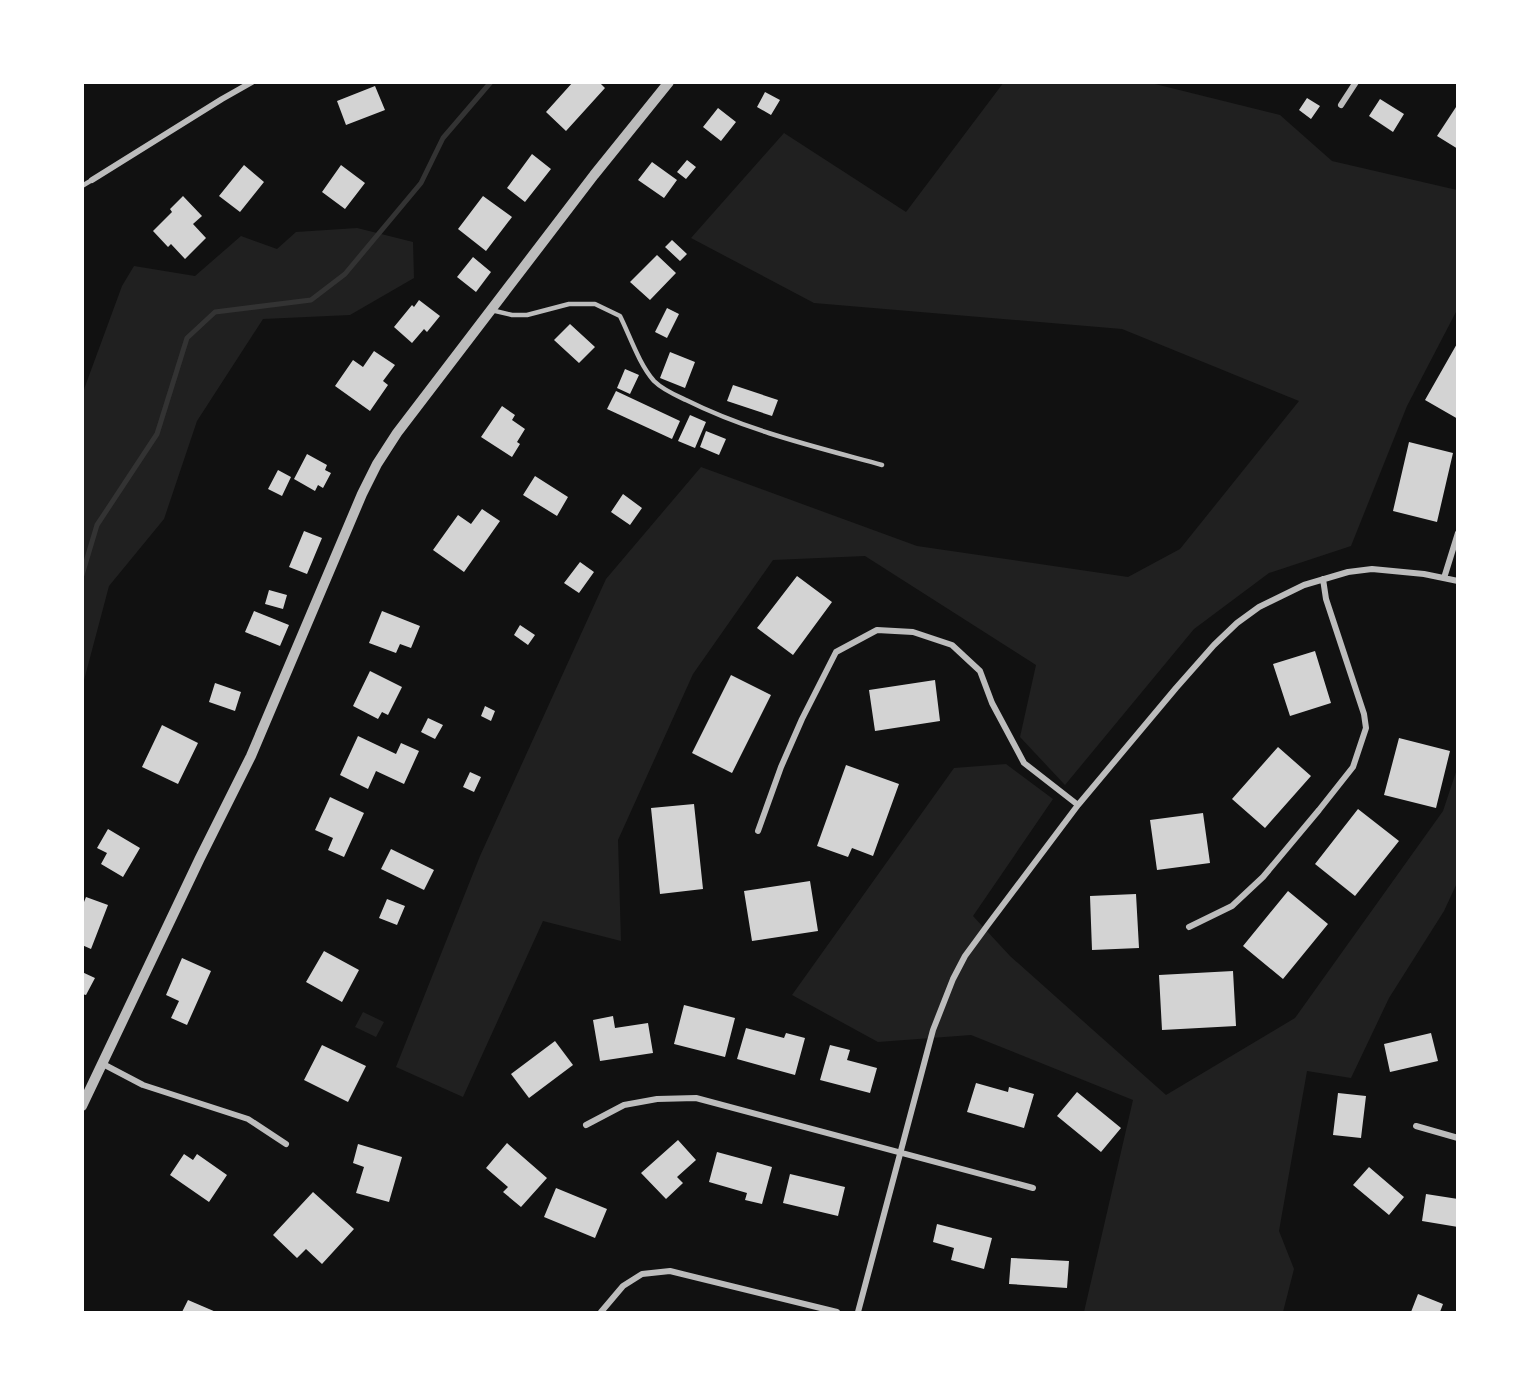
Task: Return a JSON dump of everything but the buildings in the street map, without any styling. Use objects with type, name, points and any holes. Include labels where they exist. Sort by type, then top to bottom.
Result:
[{"type":"street","points":[[92,180],[252,82]]},
{"type":"street","points":[[82,1106],[251,756],[342,538],[377,464],[397,433],[594,175],[669,82]]},
{"type":"street","points":[[1341,105],[1356,82]]},
{"type":"street","points":[[1444,578],[1458,533]]},
{"type":"street","points":[[858,1312],[933,1030],[953,979],[965,956],[1078,805],[1214,645],[1259,607],[1304,585],[1348,572],[1372,569],[1458,581]]},
{"type":"street","points":[[1189,927],[1232,906],[1263,877],[1353,767],[1366,728],[1364,714],[1326,599],[1323,579]]},
{"type":"street","points":[[758,831],[794,738],[836,652],[877,630],[913,632],[952,645],[980,671],[992,703],[1024,763],[1078,805]]},
{"type":"street","points":[[103,1064],[142,1085],[248,1119],[286,1144]]},
{"type":"street","points":[[586,1125],[624,1105],[657,1099],[696,1098],[1033,1188]]},
{"type":"street","points":[[1416,1126],[1458,1138]]},
{"type":"street","points":[[601,1312],[623,1286],[642,1274],[670,1271],[837,1312]]},
{"type":"lane","points":[[82,186],[92,180]]},
{"type":"lane","points":[[491,310],[512,315],[527,315],[569,304],[595,304],[620,316],[646,368],[663,389],[754,429],[882,465]]},
{"type":"shaded area","points":[[1004,82],[1151,83],[1280,115],[1332,161],[1457,190],[1457,310],[1407,406],[1351,546],[1269,573],[1194,629],[1065,785],[1020,737],[1036,665],[865,556],[773,560],[693,674],[618,840],[621,941],[543,921],[463,1097],[396,1067],[480,856],[606,579],[701,467],[917,546],[1128,577],[1180,549],[1299,401],[1122,329],[814,303],[691,238],[784,133],[906,212]]},
{"type":"shaded area","points":[[357,228],[413,242],[414,278],[350,315],[263,319],[197,421],[164,519],[109,586],[83,684],[83,392],[122,286],[134,266],[195,276],[241,236],[277,249],[296,232]]},
{"type":"shaded area","points":[[1006,764],[1053,799],[973,916],[1010,956],[1166,1095],[1295,1018],[1443,811],[1457,769],[1457,883],[1444,911],[1389,998],[1351,1078],[1307,1071],[1279,1231],[1294,1269],[1283,1312],[1084,1312],[1133,1100],[971,1035],[878,1042],[792,995],[954,768]]},
{"type":"shaded area","points":[[363,1012],[384,1022],[376,1037],[355,1027]]},
{"type":"waterway","points":[[82,575],[97,525],[157,434],[187,338],[215,312],[311,300],[345,274],[421,183],[443,138],[491,82]]}]
